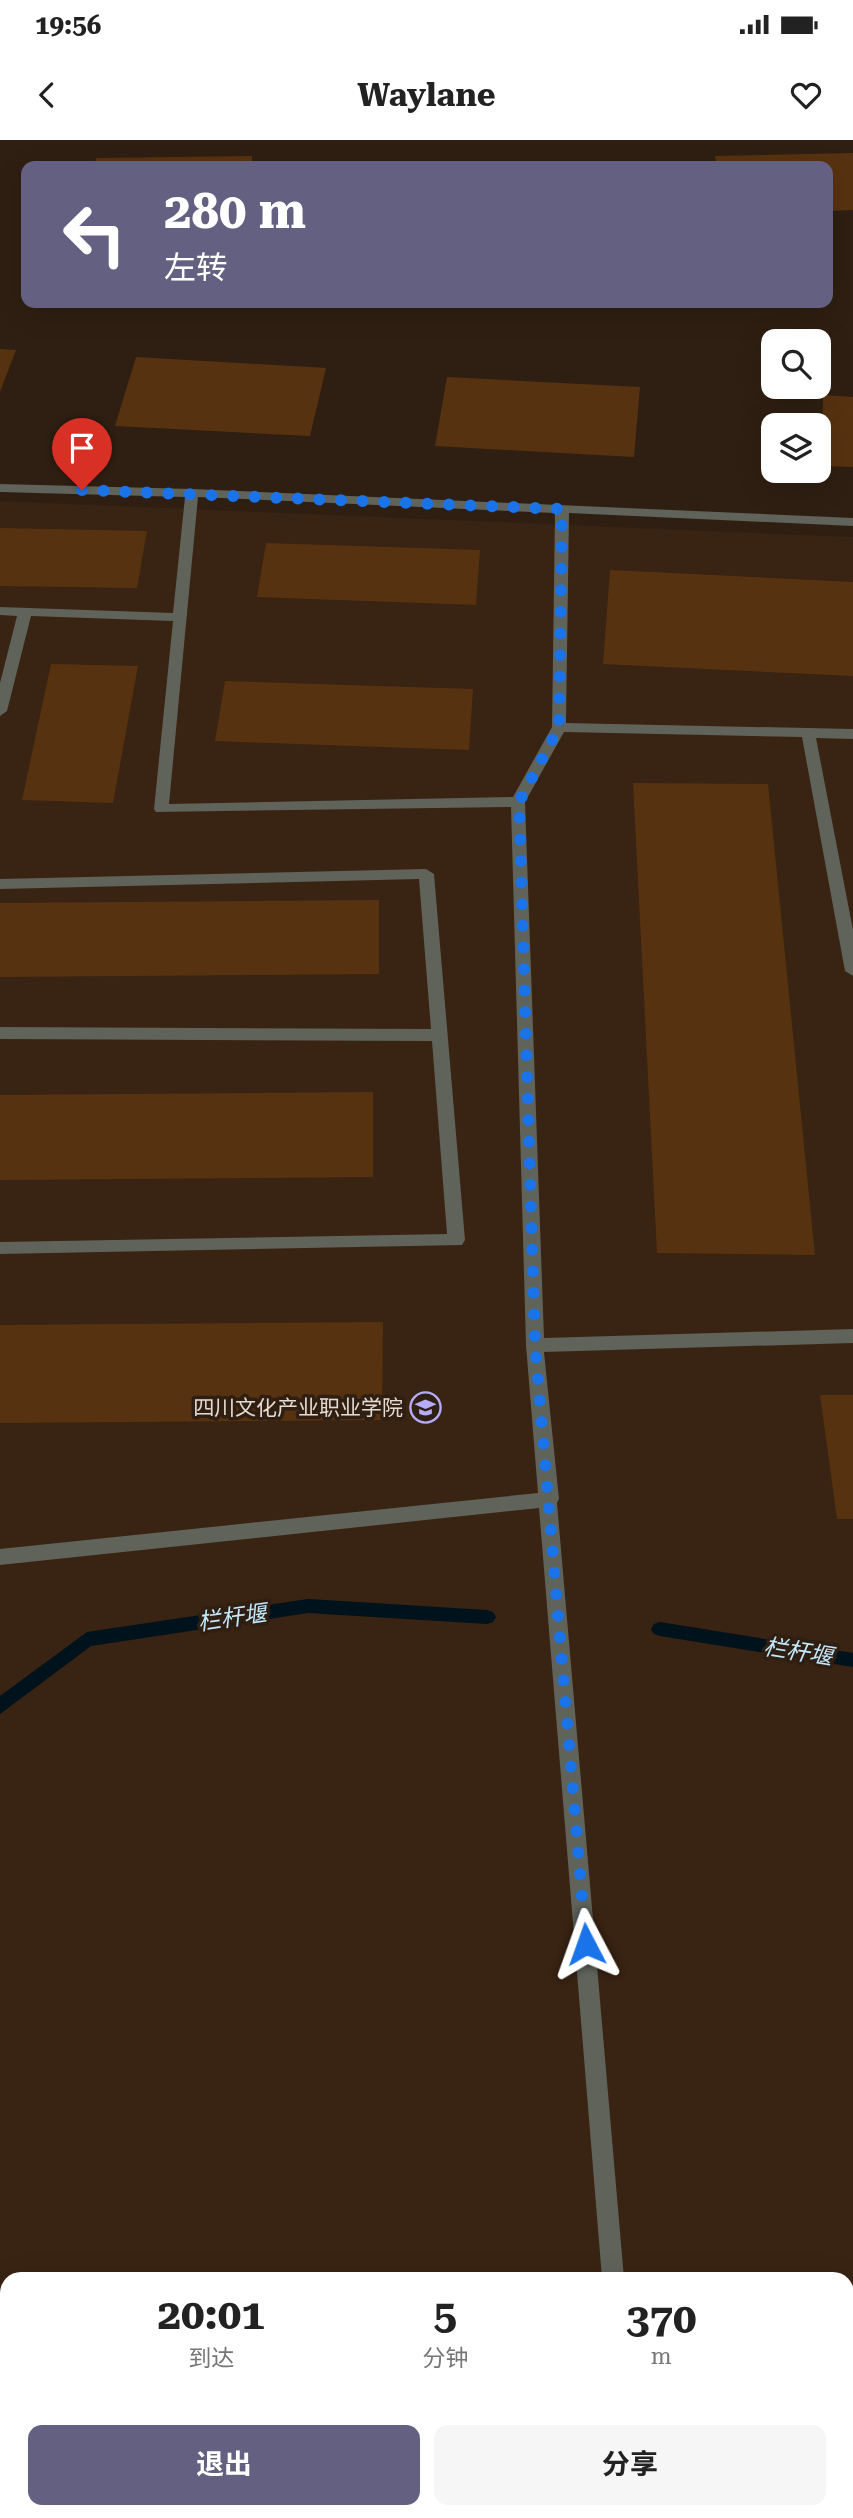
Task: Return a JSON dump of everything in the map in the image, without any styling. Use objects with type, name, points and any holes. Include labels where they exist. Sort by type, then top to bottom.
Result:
[{"type":"street","points":[[0,488],[192,493],[853,522]]},
{"type":"street","points":[[192,493],[160,809],[519,802]]},
{"type":"street","points":[[562,509],[559,727],[519,802],[535,1345],[550,1499],[613,2272]]},
{"type":"street","points":[[0,611],[181,617]]},
{"type":"street","points":[[0,711],[25,611]]},
{"type":"street","points":[[559,727],[853,734]]},
{"type":"street","points":[[808,732],[853,971]]},
{"type":"street","points":[[0,884],[426,874],[456,1240],[0,1248]]},
{"type":"street","points":[[0,1033],[439,1035]]},
{"type":"street","points":[[535,1345],[853,1336]]},
{"type":"street","points":[[0,1557],[550,1499]]},
{"type":"shaded area","name":"四川文化产业职业学院","points":[[0,501],[853,537],[853,2272],[0,2272]]},
{"type":"building","points":[[853,153],[853,210],[833,211],[833,161],[716,161],[715,156]]},
{"type":"building","points":[[252,156],[252,161],[96,161],[96,158]]},
{"type":"building","points":[[0,349],[16,350],[0,392]]},
{"type":"building","points":[[136,357],[326,368],[310,436],[115,426]]},
{"type":"building","points":[[447,377],[640,387],[634,457],[435,446]]},
{"type":"building","points":[[831,396],[853,397],[853,467],[831,466],[831,413],[823,413],[823,399],[831,399]]},
{"type":"building","points":[[0,528],[147,531],[137,588],[0,586]]},
{"type":"building","points":[[266,543],[480,550],[476,605],[257,597]]},
{"type":"building","points":[[610,570],[853,582],[853,676],[603,664]]},
{"type":"building","points":[[51,664],[138,666],[113,803],[22,800]]},
{"type":"building","points":[[225,681],[473,689],[469,750],[215,741]]},
{"type":"building","points":[[633,783],[768,784],[815,1255],[657,1253]]},
{"type":"building","points":[[379,900],[379,974],[0,977],[0,903]]},
{"type":"building","points":[[373,1092],[373,1177],[0,1180],[0,1095]]},
{"type":"building","points":[[383,1322],[382,1420],[0,1423],[0,1325]]},
{"type":"building","points":[[820,1395],[853,1395],[853,1519],[837,1519]]},
{"type":"waterway","name":"栏杆堰","points":[[0,1706],[87,1639],[308,1606],[487,1617]]},
{"type":"waterway","name":"栏杆堰","points":[[660,1629],[853,1660]]},
{"type":"place","name":"四川文化产业职业学院","points":[[426,1408]]},
{"type":"route","points":[[82,490],[562,509],[559,727],[519,802],[535,1345],[586,1944]]}]
